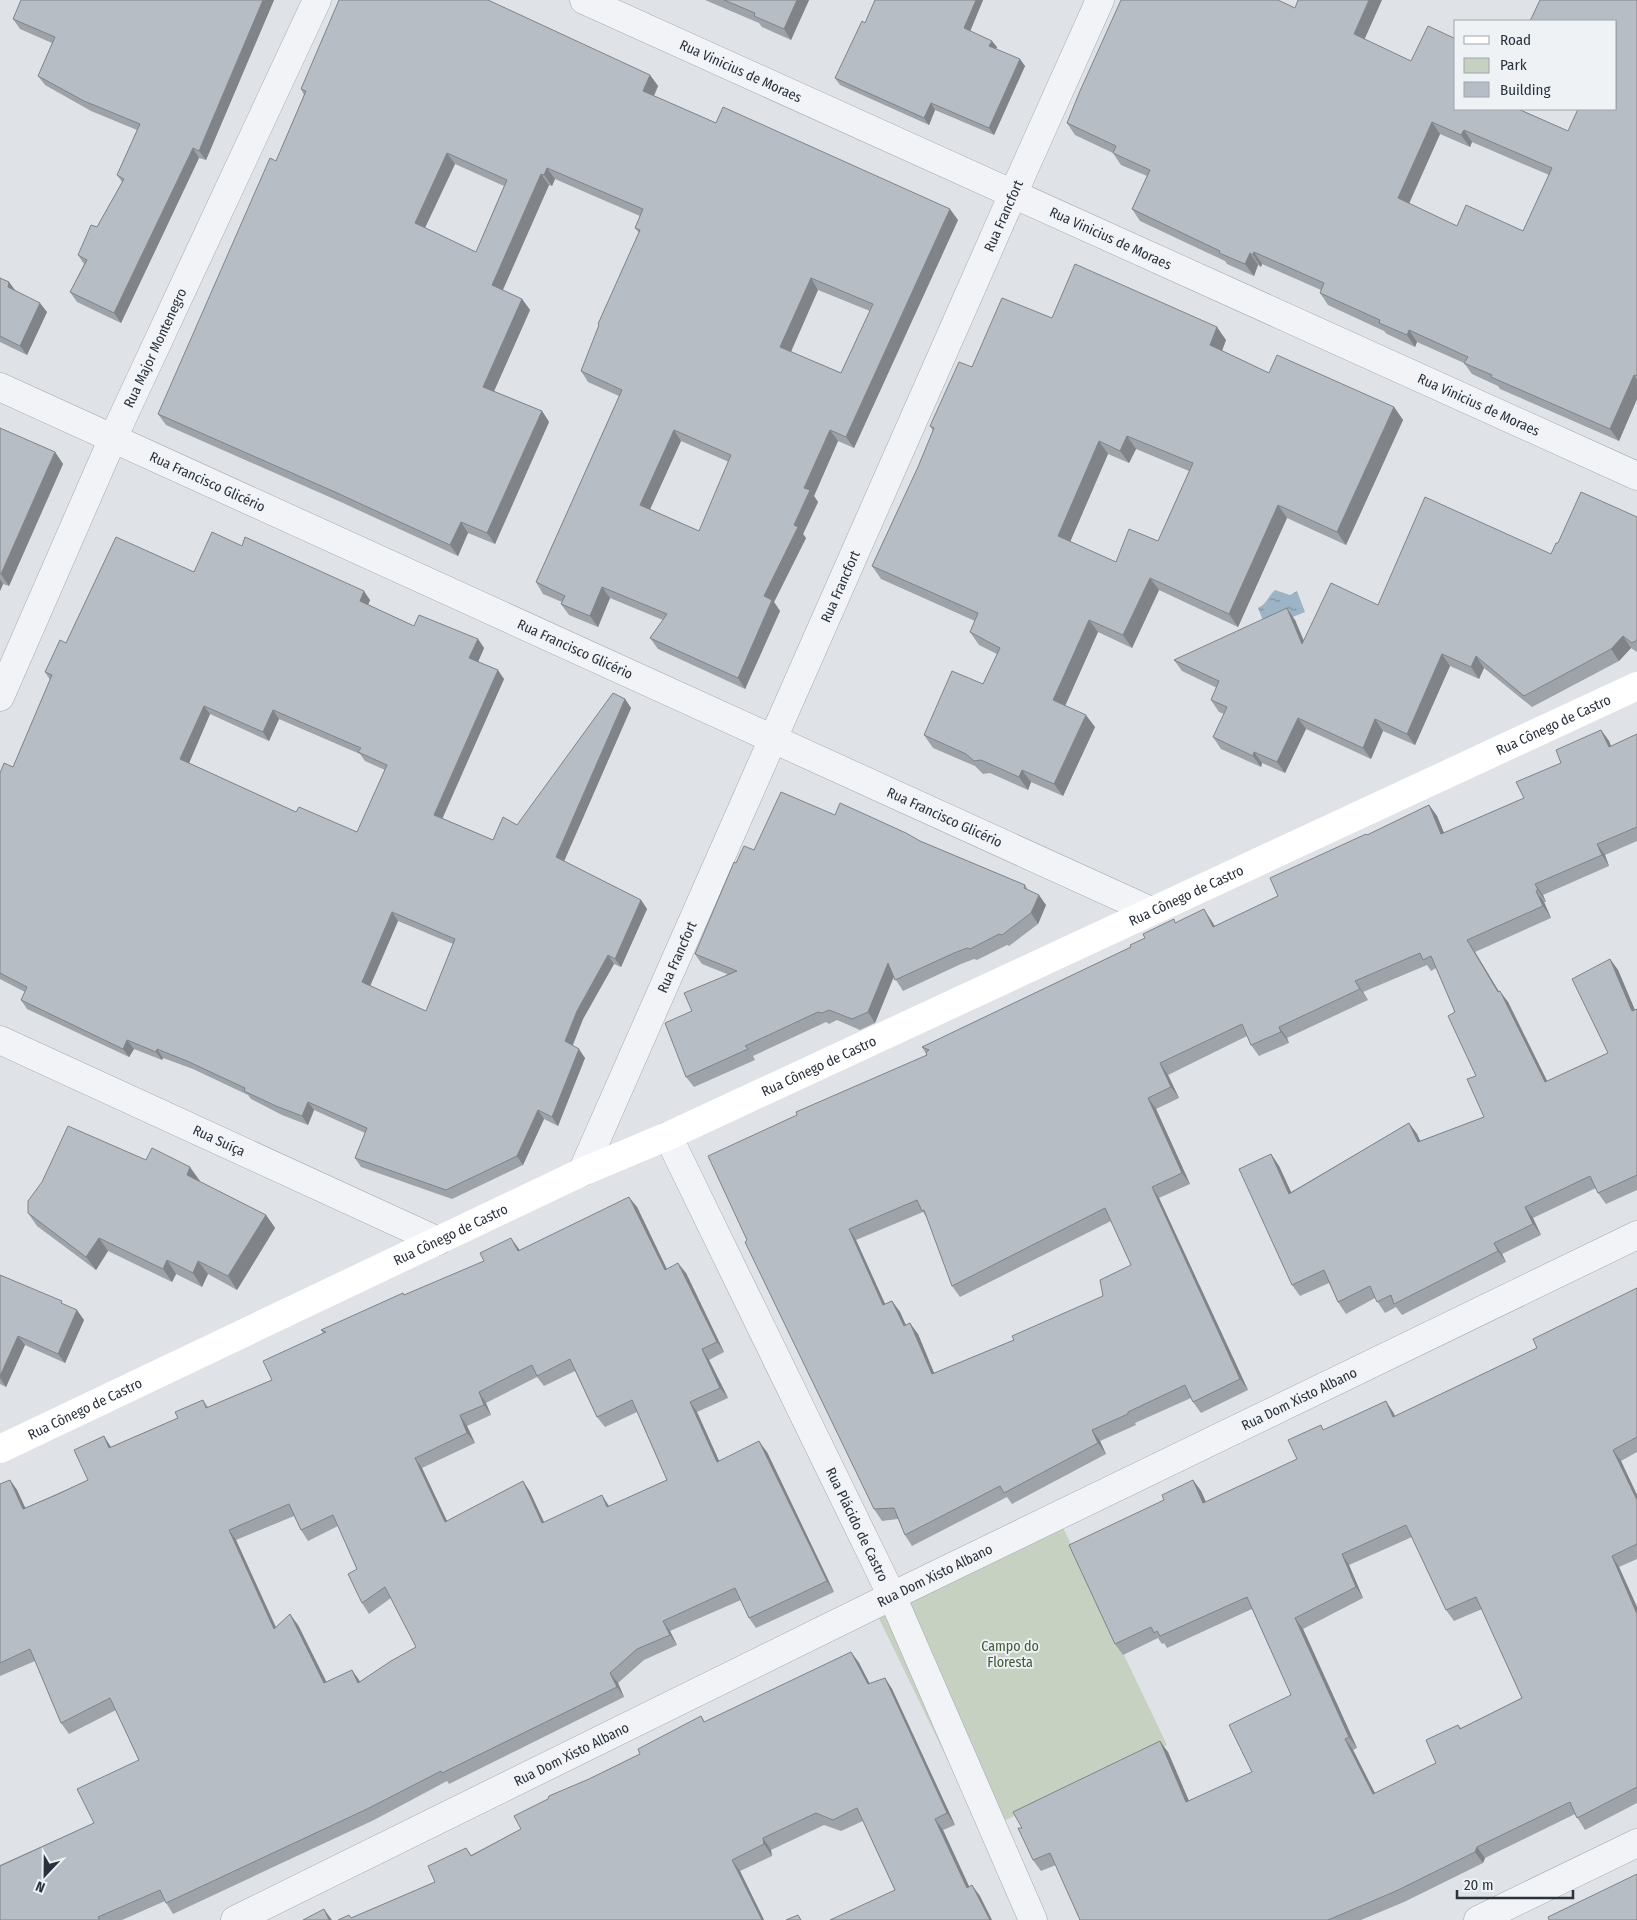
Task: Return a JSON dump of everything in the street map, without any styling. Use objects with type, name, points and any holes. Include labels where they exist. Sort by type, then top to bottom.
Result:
[{"type":"main road","name":"Rua Cônego de Castro","points":[[0,1449],[582,1172],[668,1136],[1637,686]]},
{"type":"street","name":"Rua Major Montenegro","points":[[0,696],[113,438],[317,0]]},
{"type":"street","name":"Rua Vinicius de Moraes","points":[[584,0],[1637,476]]},
{"type":"street","name":"Rua Francfort","points":[[582,1172],[1100,0]]},
{"type":"street","name":"Rua Francisco Glicério","points":[[0,387],[1151,911]]},
{"type":"street","name":"Rua Suíça","points":[[0,1040],[438,1241]]},
{"type":"street","name":"Rua Plácido de Castro","points":[[668,1136],[892,1596],[1033,1920]]},
{"type":"street","name":"Rua Dom Xisto Albano","points":[[236,1920],[892,1596],[1637,1235]]},
{"type":"street","points":[[1478,1920],[1637,1843]]},
{"type":"green space","name":"Campo do Floresta","points":[[1057,1515],[1167,1745],[982,1831],[872,1604]]},
{"type":"water","points":[[1275,590],[1290,595],[1297,591],[1305,612],[1266,628],[1258,608]]},
{"type":"building","points":[[21,0],[263,0],[199,151],[193,148],[114,313],[70,292],[87,260],[78,255],[91,225],[97,227],[124,179],[117,175],[140,124],[84,101],[38,76],[55,37],[13,19]]},
{"type":"building","points":[[339,0],[488,0],[650,75],[643,91],[716,123],[723,107],[950,209],[846,437],[830,430],[804,488],[810,490],[794,525],[798,527],[764,596],[772,600],[738,678],[650,638],[667,614],[602,587],[590,616],[561,604],[565,596],[536,582],[622,390],[581,371],[598,324],[640,230],[635,228],[643,209],[547,168],[544,175],[541,174],[492,285],[522,299],[483,387],[542,411],[487,533],[461,522],[450,545],[158,414],[270,158],[276,161],[306,91],[301,89]],"holes":[[[447,153],[507,180],[476,252],[415,223]],[[811,278],[873,304],[841,373],[780,347]],[[674,430],[731,455],[699,531],[640,505]]]},
{"type":"building","points":[[724,0],[797,0],[784,29],[754,16],[755,13]]},
{"type":"building","points":[[875,0],[976,0],[964,28],[992,41],[989,46],[1020,59],[989,128],[931,103],[924,118],[835,78],[862,21],[865,23]]},
{"type":"building","points":[[1121,0],[1278,0],[1295,8],[1298,0],[1369,0],[1354,34],[1411,61],[1428,26],[1454,38],[1454,110],[1520,110],[1568,131],[1578,110],[1617,110],[1617,20],[1530,20],[1540,0],[1637,0],[1637,374],[1636,376],[1634,375],[1610,429],[1491,377],[1492,375],[1464,363],[1468,357],[1409,330],[1407,335],[1379,323],[1380,320],[1320,293],[1324,283],[1254,252],[1253,255],[1250,253],[1245,264],[1132,209],[1150,170],[1113,153],[1116,146],[1067,123]],"holes":[[[1432,122],[1461,135],[1464,130],[1552,168],[1523,231],[1466,205],[1457,226],[1398,198]]]},
{"type":"building","points":[[1075,264],[1217,327],[1210,345],[1269,373],[1277,355],[1394,407],[1337,532],[1278,505],[1229,614],[1150,578],[1123,635],[1089,620],[1053,700],[1086,715],[1054,784],[1022,770],[1019,777],[981,760],[974,761],[966,754],[924,735],[952,671],[983,684],[1000,648],[970,632],[978,613],[872,566],[918,467],[934,428],[930,426],[959,362],[972,367],[1002,298],[1052,318]],"holes":[[[1127,436],[1193,463],[1158,541],[1129,529],[1116,562],[1058,536],[1099,441],[1120,451]]]},
{"type":"building","points":[[0,278],[9,282],[8,287],[40,303],[20,346],[0,336]]},
{"type":"building","points":[[0,428],[55,452],[1,574],[0,574]]},
{"type":"building","points":[[1581,492],[1637,517],[1637,640],[1632,643],[1623,636],[1611,649],[1524,696],[1476,656],[1471,667],[1442,654],[1407,734],[1375,719],[1363,748],[1298,718],[1277,762],[1254,752],[1253,756],[1213,737],[1227,707],[1211,700],[1219,681],[1174,660],[1287,608],[1302,644],[1331,583],[1378,605],[1425,497],[1551,554],[1556,543],[1558,543]]},
{"type":"building","points":[[212,532],[242,546],[245,537],[364,591],[360,601],[414,626],[419,615],[478,639],[469,658],[498,670],[434,815],[493,840],[503,817],[517,825],[613,693],[625,699],[556,857],[641,900],[615,959],[608,955],[577,1011],[565,1041],[579,1049],[552,1117],[538,1110],[517,1156],[446,1190],[355,1158],[367,1128],[308,1102],[302,1116],[276,1106],[244,1091],[245,1088],[157,1049],[156,1052],[127,1040],[123,1049],[21,1000],[27,987],[0,973],[0,773],[4,763],[13,767],[52,675],[45,672],[60,640],[66,643],[116,537],[194,572]],"holes":[[[204,706],[263,732],[273,710],[361,748],[358,752],[387,765],[357,832],[299,807],[296,812],[180,759]],[[392,912],[455,939],[426,1011],[362,982]]]},
{"type":"building","points":[[1601,730],[1609,747],[1637,734],[1637,827],[1597,844],[1602,855],[1535,884],[1543,906],[1467,940],[1498,992],[1500,991],[1545,1082],[1608,1053],[1572,979],[1610,959],[1632,1011],[1637,1009],[1637,1175],[1598,1193],[1590,1176],[1525,1207],[1533,1224],[1494,1243],[1498,1251],[1394,1304],[1391,1295],[1377,1302],[1370,1286],[1338,1302],[1324,1270],[1292,1285],[1239,1169],[1271,1154],[1289,1194],[1409,1123],[1418,1142],[1484,1117],[1467,1079],[1476,1076],[1448,1016],[1455,1012],[1431,956],[1423,960],[1420,953],[1355,981],[1360,989],[1279,1027],[1281,1032],[1251,1045],[1242,1024],[1160,1063],[1171,1087],[1148,1098],[1182,1173],[1152,1187],[1240,1379],[1193,1402],[1185,1385],[1092,1430],[1098,1443],[1004,1493],[1000,1486],[905,1535],[894,1508],[874,1509],[745,1242],[747,1240],[708,1156],[797,1115],[796,1112],[927,1055],[926,1052],[929,1050],[922,1047],[1131,947],[1130,945],[1145,938],[1143,934],[1174,919],[1175,923],[1204,909],[1213,927],[1278,896],[1270,878],[1429,805],[1441,834],[1524,798],[1516,782],[1561,763],[1556,750]],"holes":[[[917,1200],[922,1211],[924,1210],[952,1286],[1105,1208],[1131,1265],[1100,1280],[1103,1296],[1012,1336],[1014,1340],[932,1374],[910,1323],[904,1326],[892,1301],[883,1305],[849,1229]]]},
{"type":"building","points":[[781,792],[835,815],[840,803],[920,841],[1025,885],[1024,888],[1039,895],[1031,913],[1002,935],[999,934],[970,949],[967,948],[954,953],[895,980],[888,963],[868,1012],[852,1019],[829,1010],[822,1013],[818,1012],[745,1046],[748,1049],[686,1077],[665,1023],[692,1011],[684,993],[737,971],[695,954],[734,862],[736,863],[744,846],[754,850]]},
{"type":"building","points":[[68,1126],[146,1160],[152,1148],[190,1167],[187,1175],[266,1215],[228,1276],[198,1261],[193,1273],[167,1260],[163,1269],[99,1238],[86,1257],[28,1213],[28,1201],[42,1182]]},
{"type":"building","points":[[629,1197],[665,1270],[678,1263],[717,1342],[702,1349],[720,1388],[690,1402],[717,1462],[759,1441],[827,1581],[749,1618],[735,1588],[663,1621],[670,1635],[637,1649],[610,1673],[617,1687],[442,1773],[441,1771],[367,1809],[166,1903],[160,1890],[98,1917],[100,1920],[0,1920],[0,1866],[94,1823],[77,1789],[139,1760],[110,1698],[61,1723],[30,1649],[0,1663],[0,1484],[10,1480],[23,1509],[56,1495],[88,1480],[74,1450],[104,1436],[109,1448],[178,1418],[175,1412],[203,1400],[206,1408],[272,1380],[263,1361],[326,1332],[321,1330],[403,1293],[404,1295],[484,1261],[480,1253],[511,1238],[518,1251]],"holes":[[[570,1359],[597,1417],[632,1400],[667,1480],[607,1507],[602,1495],[542,1523],[523,1481],[445,1522],[415,1458],[467,1433],[460,1415],[484,1405],[479,1392],[532,1365],[537,1376]],[[289,1504],[301,1530],[333,1515],[357,1569],[348,1574],[362,1603],[385,1587],[416,1647],[358,1683],[352,1670],[324,1683],[290,1614],[274,1629],[229,1530]]]},
{"type":"building","points":[[0,1275],[62,1301],[61,1303],[77,1310],[58,1354],[18,1336],[0,1376]]},
{"type":"building","points":[[1637,1288],[1637,1437],[1613,1450],[1637,1500],[1637,1544],[1612,1556],[1637,1614],[1637,1787],[1577,1818],[1570,1802],[1477,1847],[1475,1852],[1396,1891],[1328,1920],[1080,1920],[1050,1853],[1033,1860],[1018,1828],[1022,1828],[1013,1812],[1160,1741],[1186,1802],[1252,1772],[1229,1725],[1291,1695],[1247,1597],[1160,1636],[1157,1631],[1154,1633],[1151,1627],[1115,1644],[1069,1545],[1164,1500],[1162,1495],[1193,1480],[1203,1503],[1297,1459],[1288,1440],[1321,1425],[1323,1430],[1386,1401],[1393,1417],[1537,1348],[1533,1339]],"holes":[[[1406,1525],[1446,1610],[1476,1597],[1522,1698],[1460,1729],[1458,1725],[1426,1740],[1436,1763],[1373,1794],[1345,1739],[1349,1737],[1295,1618],[1356,1587],[1342,1554]]]},
{"type":"building","points":[[851,1652],[868,1684],[885,1678],[947,1813],[935,1819],[967,1888],[972,1885],[990,1920],[830,1920],[895,1890],[857,1808],[833,1820],[816,1813],[763,1838],[764,1844],[732,1860],[762,1920],[338,1920],[349,1915],[351,1918],[435,1882],[428,1866],[466,1848],[471,1856],[521,1829],[514,1816],[548,1799],[549,1796],[640,1754],[638,1749],[701,1716],[704,1722]]},
{"type":"building","points":[[1637,1874],[1637,1920],[1549,1920],[1548,1917]]},
{"type":"building","points":[[324,1909],[329,1920],[303,1920]]},
{"type":"building","points":[[798,1915],[801,1920],[786,1920]]}]
